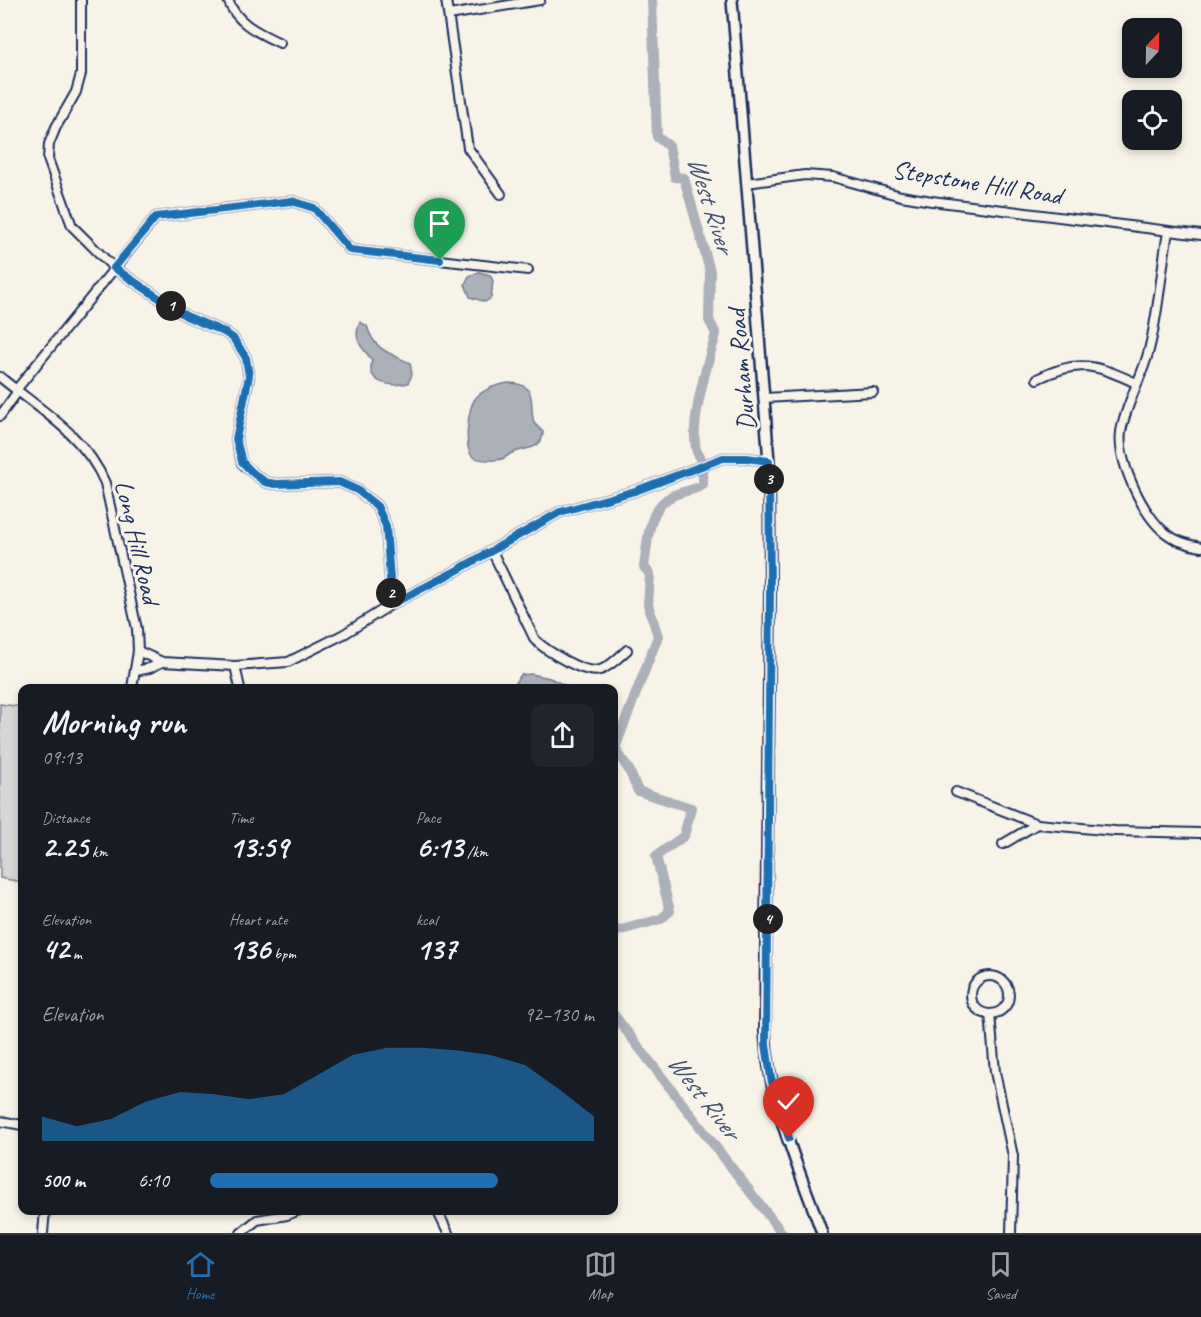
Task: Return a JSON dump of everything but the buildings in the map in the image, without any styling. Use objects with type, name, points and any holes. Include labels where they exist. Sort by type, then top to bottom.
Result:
[{"type":"main road","name":"Durham Road","points":[[732,0],[769,461],[766,1044],[771,1078],[780,1112],[822,1233]]},
{"type":"street","points":[[81,0],[81,74],[76,92],[49,144],[48,159],[72,226],[114,268],[186,316],[233,338],[246,358],[249,376],[236,439],[242,462],[253,473],[265,482],[275,484],[339,482],[357,490],[377,506],[386,526],[392,604]]},
{"type":"street","points":[[228,0],[234,12],[245,24],[280,43]]},
{"type":"street","points":[[446,0],[468,148],[501,194]]},
{"type":"street","points":[[449,15],[540,0]]},
{"type":"street","name":"Stepstone Hill Road","points":[[747,183],[805,176],[833,177],[901,196],[932,201],[1201,235]]},
{"type":"street","points":[[0,416],[17,391],[156,217],[292,201],[314,208],[350,250],[528,270]]},
{"type":"street","points":[[1168,232],[1149,351],[1126,409],[1120,436],[1123,458],[1149,517],[1167,535],[1188,545],[1201,547]]},
{"type":"street","points":[[1037,379],[1062,368],[1094,366],[1136,383]]},
{"type":"street","name":"Long Hill Road","points":[[0,377],[78,440],[101,473],[111,501],[122,569],[137,629],[138,651],[133,684]]},
{"type":"street","points":[[765,398],[873,392]]},
{"type":"street","points":[[138,651],[162,662],[235,666],[288,662],[344,634],[392,604],[560,512],[635,491],[714,461],[734,457],[769,461]]},
{"type":"street","points":[[492,550],[536,640],[543,647],[574,664],[594,671],[607,667],[627,651]]},
{"type":"street","points":[[136,672],[162,662]]},
{"type":"street","points":[[235,666],[239,684]]},
{"type":"street","points":[[956,792],[1037,824],[1115,831],[1201,833]]},
{"type":"street","points":[[1003,844],[1037,824]]},
{"type":"street","points":[[993,975],[1006,983],[1010,996],[1008,1004],[1002,1010],[990,1014],[982,1013],[976,1008],[971,994],[978,980],[993,975]]},
{"type":"street","points":[[990,1014],[994,1072],[1013,1156],[1011,1233]]},
{"type":"street","points":[[0,1121],[18,1124]]},
{"type":"street","points":[[44,1233],[45,1215]]},
{"type":"street","points":[[241,1233],[256,1220],[286,1215]]},
{"type":"street","points":[[439,1215],[447,1233]]},
{"type":"shaded area","points":[[479,272],[490,275],[493,281],[491,298],[485,302],[470,297],[465,284],[469,276]]},
{"type":"shaded area","points":[[360,322],[367,326],[378,346],[410,363],[412,375],[408,383],[388,384],[375,378],[371,371],[372,360],[358,339]]},
{"type":"shaded area","points":[[508,383],[518,384],[529,390],[534,423],[543,432],[542,438],[536,445],[501,459],[488,460],[473,457],[467,438],[472,404],[486,391]]},
{"type":"shaded area","points":[[531,674],[550,678],[562,684],[514,684],[521,675]]},
{"type":"shaded area","points":[[0,704],[18,706],[18,881],[0,878]]},
{"type":"waterway","name":"West River","points":[[652,0],[657,137],[669,146],[675,177],[684,178],[710,271],[709,320],[716,334],[703,379],[696,417],[696,449],[701,459]]},
{"type":"waterway","name":"West River","points":[[618,740],[658,636],[648,605],[650,574],[644,567],[653,517],[664,501],[676,494],[703,485],[703,472]]},
{"type":"waterway","name":"West River","points":[[618,753],[638,791],[691,808],[684,836],[656,856],[670,911],[661,919],[618,931]]},
{"type":"waterway","name":"West River","points":[[618,1020],[782,1233]]},
{"type":"route","points":[[440,260],[350,250],[314,208],[292,201],[156,217],[114,268],[186,316],[233,338],[246,358],[249,376],[236,439],[242,462],[253,473],[265,482],[275,484],[339,482],[357,490],[377,506],[386,526],[392,604],[560,512],[635,491],[723,458],[769,461],[768,930],[765,1031],[771,1078],[789,1138]]}]
